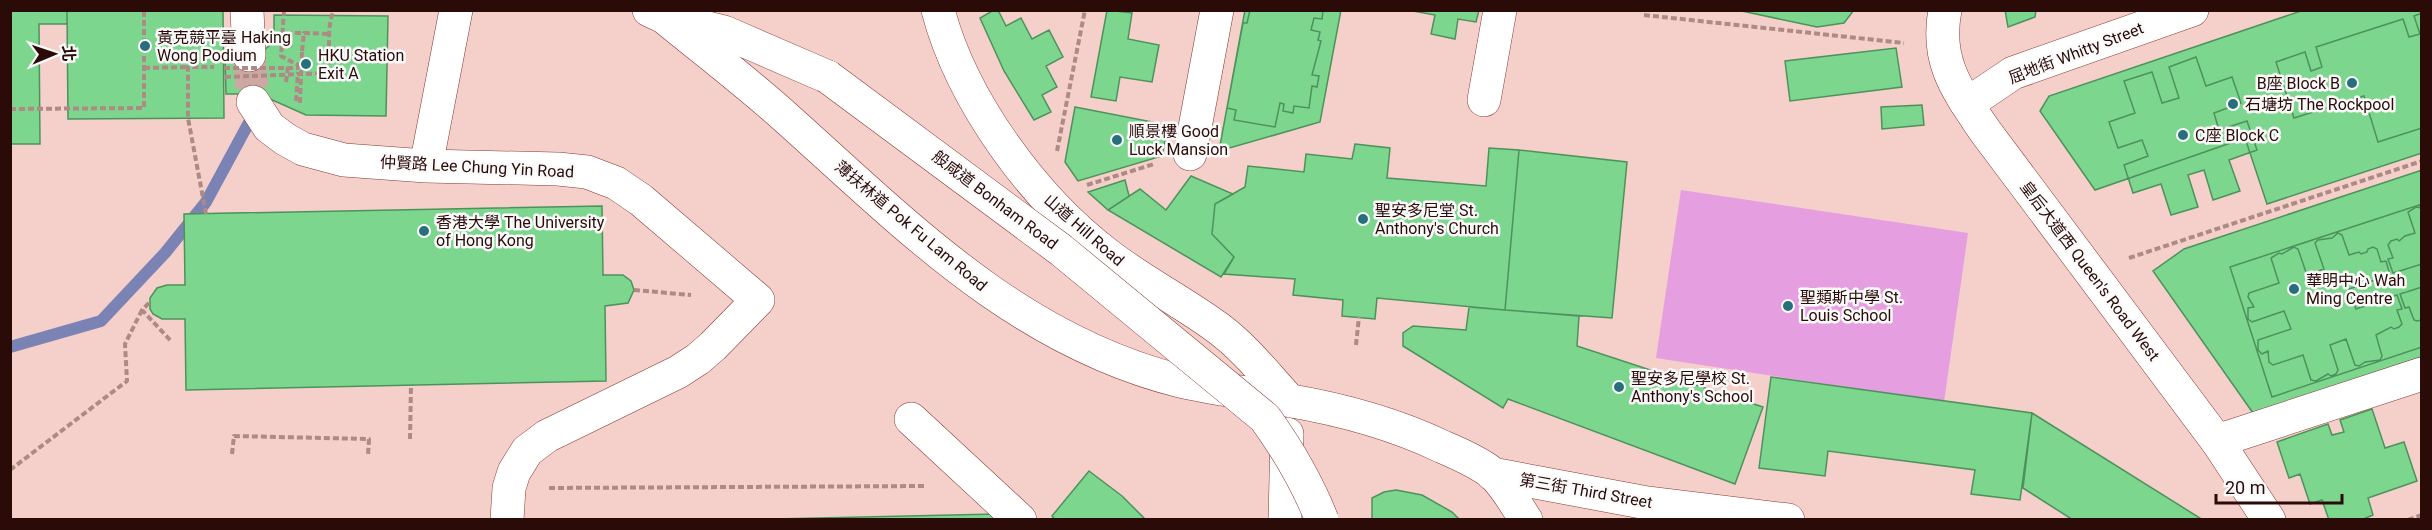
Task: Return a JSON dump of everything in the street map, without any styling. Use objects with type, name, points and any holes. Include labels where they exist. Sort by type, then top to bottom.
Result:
[{"type":"main road","points":[[236,61],[247,10]]},
{"type":"main road","points":[[426,166],[456,10]]},
{"type":"main road","name":"山道 Hill Road","points":[[939,10],[957,62],[979,106],[1005,148],[1035,187],[1106,254],[1219,329],[1244,349],[1289,400]]},
{"type":"main road","points":[[1178,157],[1217,10]]},
{"type":"main road","points":[[1484,100],[1500,10]]},
{"type":"main road","name":"皇后大道西 Queen's Road West","points":[[1945,10],[1947,69],[1965,101],[2217,441],[2270,519]]},
{"type":"main road","name":"屈地街 Whitty Street","points":[[1965,101],[1973,100],[2013,73],[2192,10]]},
{"type":"main road","name":"薄扶林道 Pok Fu Lam Road","points":[[656,14],[780,112],[950,263],[997,298],[1091,349],[1135,367],[1180,381],[1289,400],[1373,419],[1414,433],[1492,474],[1526,519]]},
{"type":"main road","name":"般咸道 Bonham Road","points":[[656,14],[724,32],[828,77],[1061,250],[1265,418],[1288,449],[1322,519]]},
{"type":"main road","name":"仲賢路 Lee Chung Yin Road","points":[[253,102],[269,127],[285,139],[303,149],[344,160],[426,166],[558,169],[586,172],[616,183],[641,200],[758,300],[698,359],[678,372],[547,436],[527,451],[514,472],[508,504]]},
{"type":"main road","points":[[2217,441],[2421,374]]},
{"type":"main road","points":[[1285,519],[1289,400]]},
{"type":"main road","points":[[911,419],[1020,519]]},
{"type":"main road","name":"第三街 Third Street","points":[[1492,474],[1647,503],[1788,519]]},
{"type":"path","points":[[10,109],[144,108],[144,10]]},
{"type":"path","points":[[284,10],[281,56],[300,67]]},
{"type":"path","points":[[225,77],[330,73],[330,34],[334,10]]},
{"type":"path","points":[[1056,156],[1085,10]]},
{"type":"path","points":[[1644,15],[1914,44]]},
{"type":"path","points":[[298,102],[304,33],[330,34]]},
{"type":"path","points":[[144,68],[188,68],[236,61],[300,67]]},
{"type":"path","points":[[188,68],[188,118],[206,214]]},
{"type":"path","points":[[1082,187],[1178,157]]},
{"type":"path","points":[[2123,260],[2421,161]]},
{"type":"path","points":[[10,470],[127,381],[125,344],[142,310],[149,303]]},
{"type":"path","points":[[142,310],[171,340]]},
{"type":"path","points":[[1356,345],[1359,317]]},
{"type":"path","points":[[410,439],[411,385]]},
{"type":"path","points":[[232,454],[234,436],[369,439],[368,456]]},
{"type":"path","points":[[508,504],[931,486]]},
{"type":"path","points":[[2408,519],[2421,515]]},
{"type":"path","points":[[99,519],[180,519]]},
{"type":"shaded area","points":[[1681,190],[1968,233],[1944,402],[1656,358]]},
{"type":"building","points":[[10,10],[67,10],[67,24],[39,24],[40,144],[10,144]]},
{"type":"building","name":"黃克競平臺 Haking Wong Podium","points":[[67,10],[223,10],[224,118],[68,119]]},
{"type":"building","points":[[998,10],[1006,26],[1021,18],[1032,39],[1049,30],[1063,57],[1046,66],[1057,87],[1042,95],[1051,112],[1034,120],[1004,71],[980,18]]},
{"type":"building","points":[[1107,10],[1132,13],[1128,39],[1159,45],[1152,82],[1120,77],[1116,101],[1091,97]]},
{"type":"building","points":[[1245,10],[1341,10],[1320,122],[1219,151]]},
{"type":"building","points":[[1250,10],[1323,10],[1322,19],[1314,18],[1311,30],[1320,32],[1318,40],[1321,41],[1312,75],[1319,76],[1317,87],[1312,86],[1309,108],[1294,106],[1293,113],[1283,111],[1284,104],[1280,103],[1275,127],[1234,120],[1236,110],[1227,108],[1243,23],[1247,23]]},
{"type":"building","points":[[1479,10],[1476,22],[1458,19],[1455,39],[1431,34],[1435,15],[1413,11]]},
{"type":"building","points":[[1737,10],[1854,10],[1844,23],[1817,27]]},
{"type":"building","points":[[2005,10],[2036,10],[2035,17],[2008,27]]},
{"type":"building","name":"石塘坊 The Rockpool","points":[[2304,10],[2422,10],[2422,153],[2267,204],[2245,138],[2095,190],[2040,111],[2049,96]]},
{"type":"building","name":"B座 Block B","points":[[2422,13],[2422,128],[2378,142],[2364,96],[2294,118],[2276,62],[2305,52],[2311,71],[2322,67],[2316,47],[2403,19],[2409,37],[2420,34],[2414,16]]},
{"type":"building","name":"HKU Station Exit A","points":[[274,15],[388,16],[386,116],[306,115],[259,94],[226,94],[225,58],[253,59],[274,42]]},
{"type":"building","points":[[1896,48],[1902,87],[1790,101],[1785,61]]},
{"type":"building","name":"C座 Block C","points":[[2196,57],[2206,86],[2232,77],[2241,103],[2214,113],[2219,130],[2247,121],[2257,150],[2229,160],[2240,191],[2213,200],[2204,170],[2188,175],[2198,207],[2171,215],[2161,184],[2133,193],[2124,165],[2148,156],[2142,140],[2118,148],[2109,122],[2135,113],[2124,81],[2152,72],[2162,103],[2179,98],[2169,67]]},
{"type":"building","points":[[1922,105],[1924,125],[1882,129],[1881,107]]},
{"type":"building","name":"順景樓 Good Luck Mansion","points":[[1075,107],[1168,125],[1162,156],[1078,181],[1065,162]]},
{"type":"building","name":"聖安多尼堂 St. Anthony's Church","points":[[1355,144],[1390,148],[1387,178],[1486,186],[1489,148],[1519,150],[1505,310],[1377,298],[1375,319],[1342,316],[1343,300],[1293,295],[1295,279],[1224,274],[1234,257],[1212,234],[1215,204],[1245,187],[1248,166],[1304,172],[1306,154],[1352,159]]},
{"type":"building","points":[[1519,150],[1627,162],[1612,318],[1505,310]]},
{"type":"building","name":"華明中心 Wah Ming Centre","points":[[2422,170],[2422,357],[2253,413],[2153,271],[2184,249]]},
{"type":"building","points":[[1191,176],[1233,194],[1215,204],[1212,234],[1234,257],[1221,277],[1108,210],[1140,189],[1166,210]]},
{"type":"building","points":[[1125,180],[1129,196],[1108,210],[1088,192]]},
{"type":"building","name":"華明中心 Wah Ming Centre","points":[[2422,204],[2422,347],[2272,397],[2230,267]]},
{"type":"building","points":[[602,206],[603,275],[623,275],[631,281],[634,290],[628,303],[605,306],[606,381],[186,390],[185,319],[162,319],[153,314],[150,309],[150,298],[157,288],[167,285],[185,285],[184,214]]},
{"type":"building","points":[[2416,207],[2422,208],[2422,264],[2393,273],[2388,259],[2393,258],[2388,245],[2391,241],[2397,239],[2399,241],[2415,233],[2408,212]]},
{"type":"building","points":[[2338,233],[2342,235],[2349,255],[2367,252],[2373,247],[2377,249],[2381,262],[2386,261],[2390,275],[2349,289],[2356,309],[2397,295],[2402,309],[2397,310],[2402,324],[2376,335],[2382,356],[2380,360],[2355,365],[2346,339],[2330,345],[2338,370],[2336,374],[2331,376],[2328,374],[2316,381],[2311,380],[2303,355],[2273,365],[2269,362],[2268,351],[2262,354],[2258,350],[2258,340],[2291,329],[2284,311],[2252,322],[2248,319],[2248,308],[2254,307],[2248,297],[2249,293],[2279,283],[2271,258],[2294,247],[2298,249],[2307,275],[2324,269],[2315,243],[2318,240],[2332,238]]},
{"type":"building","points":[[2422,287],[2422,320],[2417,321],[2414,320],[2409,307],[2405,308],[2400,294]]},
{"type":"building","name":"聖安多尼學校 St. Anthony's School","points":[[1469,307],[1579,316],[1577,346],[1763,407],[1735,484],[1508,399],[1503,408],[1403,346],[1403,333],[1413,326],[1466,330]]},
{"type":"building","points":[[1771,377],[2032,413],[2020,500],[1971,494],[1975,470],[1828,451],[1825,476],[1759,468]]},
{"type":"building","points":[[2372,409],[2385,448],[2404,442],[2417,481],[2368,498],[2373,515],[2361,520],[2329,520],[2322,500],[2310,504],[2300,474],[2289,478],[2277,442],[2328,424],[2332,435],[2344,432],[2340,420]]},
{"type":"building","points":[[2032,413],[2203,520],[2073,520],[2023,488]]},
{"type":"building","points":[[1089,471],[1122,496],[1146,520],[1055,520],[1052,516]]},
{"type":"building","points":[[1396,490],[1422,495],[1452,512],[1460,520],[1372,520],[1372,498],[1384,492]]},
{"type":"building","points":[[996,514],[996,520],[728,520]]},
{"type":"waterway","points":[[10,347],[101,321],[165,253],[206,202],[253,115]]},
{"type":"tunnel","points":[[249,55],[253,102]]},
{"type":"place","name":"黃克競平臺 Haking Wong Podium","points":[[145,46]]},
{"type":"place","name":"HKU Station Exit A","points":[[306,64]]},
{"type":"place","name":"B座 Block B","points":[[2352,83]]},
{"type":"place","name":"石塘坊 The Rockpool","points":[[2233,104]]},
{"type":"place","name":"C座 Block C","points":[[2183,135]]},
{"type":"place","name":"順景樓 Good Luck Mansion","points":[[1117,140]]},
{"type":"place","name":"聖安多尼堂 St. Anthony's Church","points":[[1363,219]]},
{"type":"place","name":"香港大學 The University of Hong Kong","points":[[424,231]]},
{"type":"place","name":"華明中心 Wah Ming Centre","points":[[2294,289]]},
{"type":"place","name":"聖類斯中學 St. Louis School","points":[[1788,306]]},
{"type":"place","name":"聖安多尼學校 St. Anthony's School","points":[[1619,387]]}]
